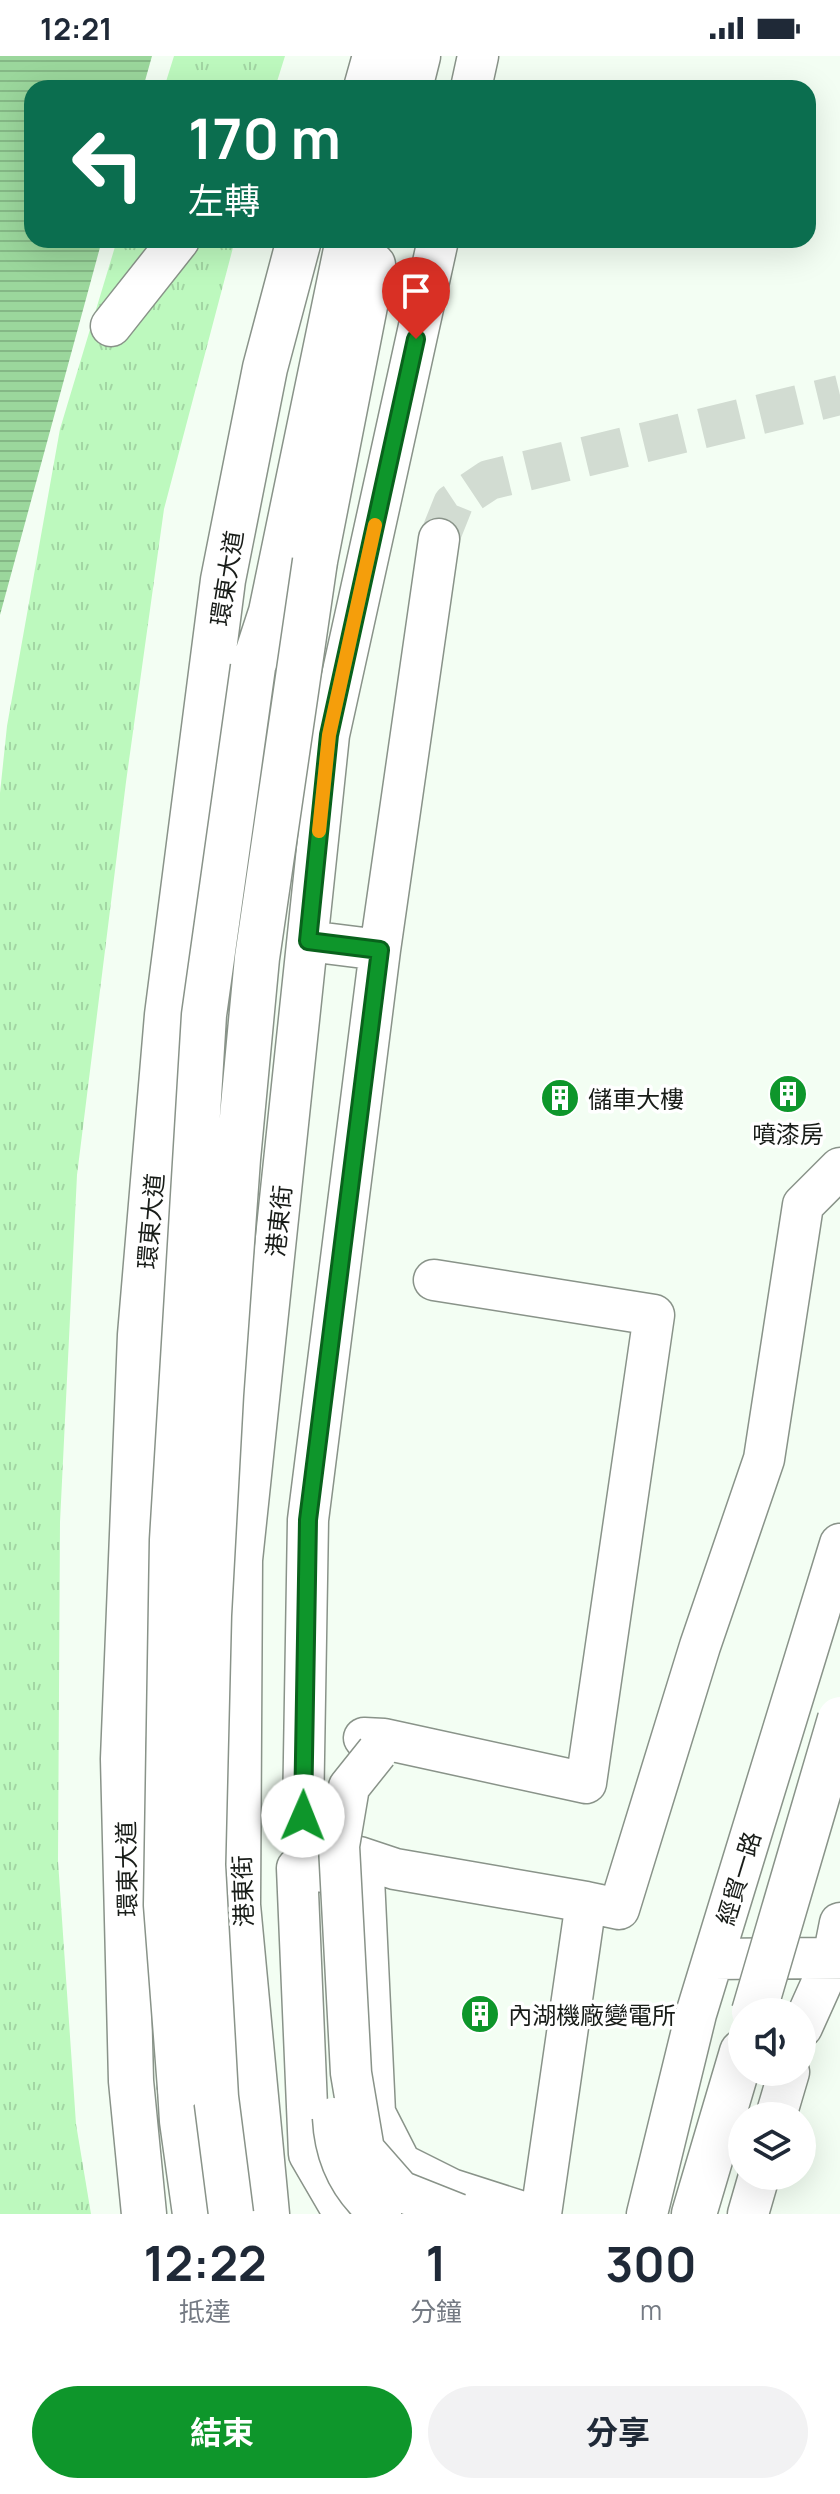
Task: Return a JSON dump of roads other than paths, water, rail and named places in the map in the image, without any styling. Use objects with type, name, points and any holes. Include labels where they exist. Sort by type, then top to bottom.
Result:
[{"type":"highway","points":[[341,80],[347,56]]},
{"type":"highway","points":[[368,80],[375,56]]},
{"type":"highway","points":[[412,80],[418,56]]},
{"type":"highway","name":"環東大道","points":[[144,2214],[131,2081],[123,1759],[140,1335],[167,1015],[223,580],[265,368],[297,248]]},
{"type":"highway","points":[[195,2214],[182,2121],[166,1905],[172,1540],[204,1015],[253,667],[252,604],[324,248]]},
{"type":"highway","points":[[253,667],[271,612],[346,248]]},
{"type":"highway","points":[[231,2214],[216,2097],[203,1865],[209,1615],[238,1159],[257,958],[315,561],[376,248]]},
{"type":"highway","points":[[758,1998],[840,1719]]},
{"type":"highway","points":[[694,2214],[732,2086]]},
{"type":"street","points":[[473,80],[478,56]]},
{"type":"street","points":[[111,326],[173,248]]},
{"type":"street","name":"港東街","points":[[269,2214],[240,1905],[242,1560],[329,735],[436,248]]},
{"type":"street","points":[[303,1816],[308,1520],[380,950],[439,539]]},
{"type":"street","points":[[173,2214],[153,1983],[141,1726],[138,1574],[172,1190],[210,1032],[248,923],[329,735]]},
{"type":"street","points":[[308,941],[380,950]]},
{"type":"street","points":[[359,1857],[395,1869],[619,1909],[700,1646],[764,1459],[803,1205],[840,1168]]},
{"type":"street","points":[[375,1743],[586,1783],[654,1315],[434,1280]]},
{"type":"street","name":"經貿一路","points":[[647,2214],[696,2014],[840,1544]]},
{"type":"street","points":[[375,1743],[322,1793],[316,1852],[334,2142],[347,2176],[381,2214]]},
{"type":"street","points":[[375,1743],[349,1787],[339,1846],[351,2073],[364,2150],[400,2191],[458,2214]]},
{"type":"street","points":[[344,2214],[309,2154],[297,1868],[364,1878],[375,2113],[401,2164],[451,2189],[529,2214]]},
{"type":"street","points":[[541,2214],[586,1902]]},
{"type":"street","points":[[714,1959],[838,1946],[815,1998]]},
{"type":"street","points":[[748,2214],[755,2190]]},
{"type":"tunnel","points":[[439,539],[453,504],[489,480],[840,395]]},
{"type":"place","name":"噴漆房","points":[[788,1094]]},
{"type":"place","name":"儲車大樓","points":[[560,1098]]},
{"type":"place","name":"內湖機廠變電所","points":[[480,2014]]}]
